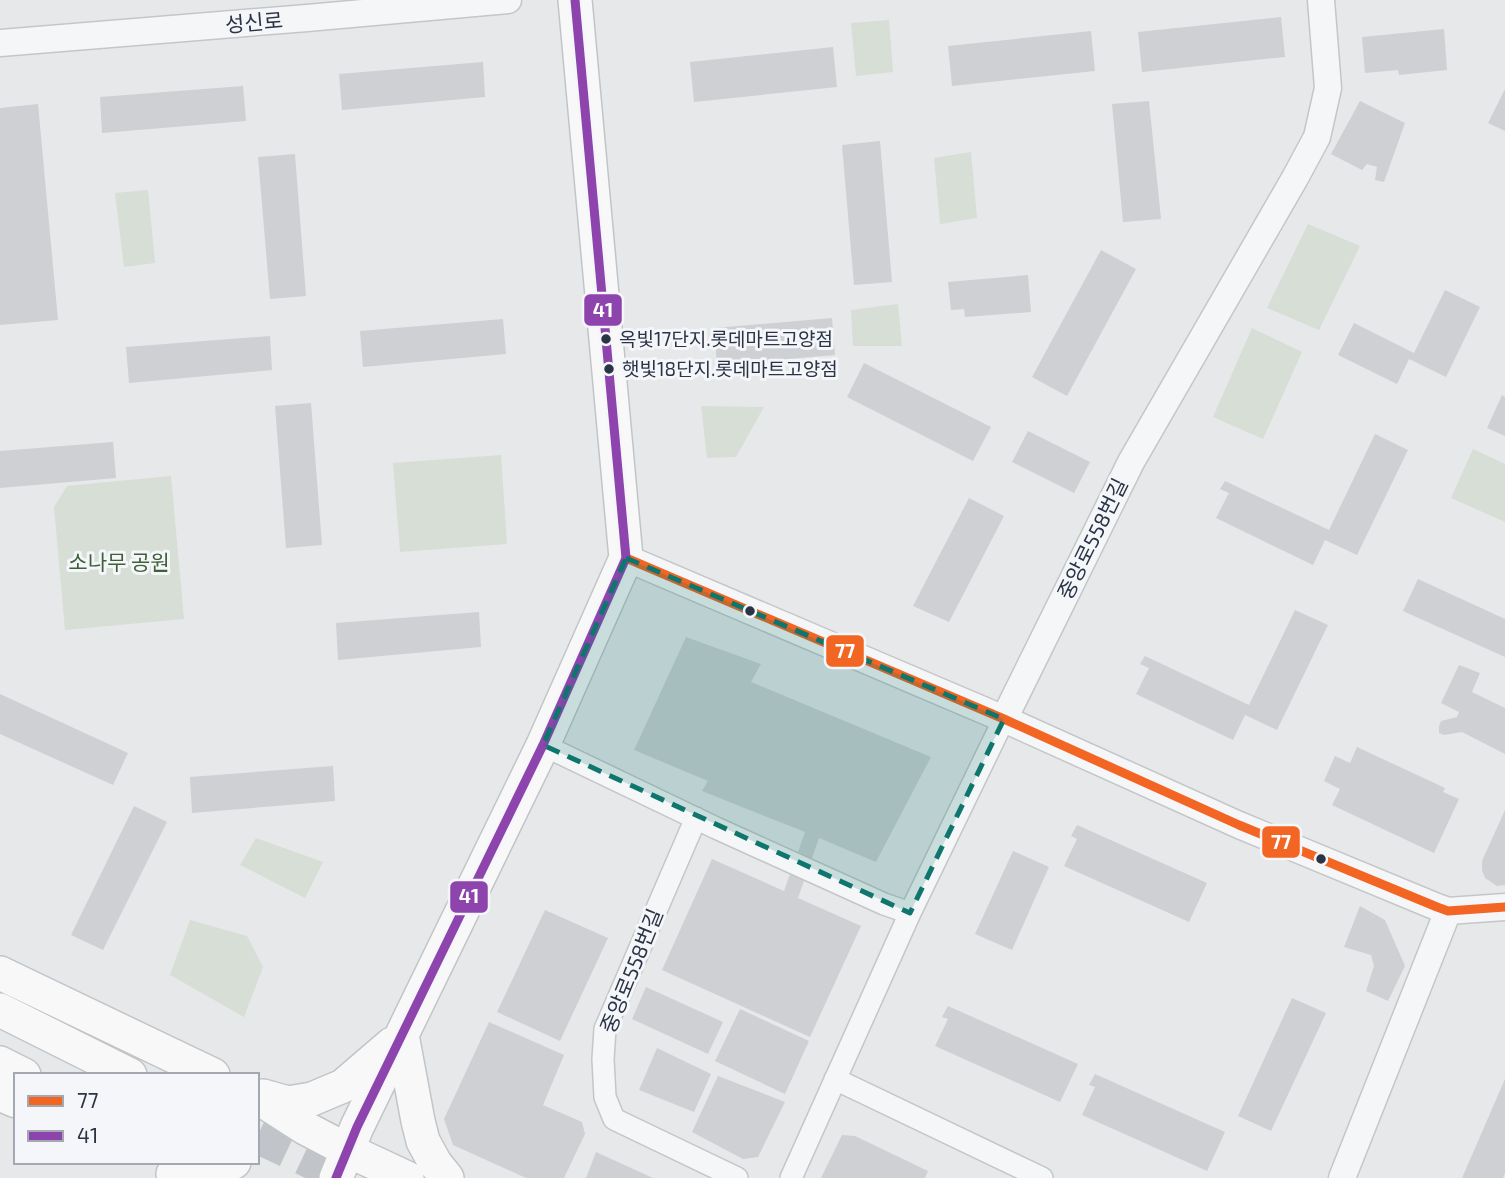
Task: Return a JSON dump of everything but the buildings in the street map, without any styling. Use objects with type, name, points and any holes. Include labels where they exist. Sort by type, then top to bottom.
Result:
[{"type":"main road","points":[[341,1164],[543,746],[626,558],[575,0]]},
{"type":"main road","points":[[0,973],[209,1073]]},
{"type":"main road","points":[[0,1010],[126,1073]]},
{"type":"main road","points":[[259,1096],[288,1103],[322,1095],[342,1086],[402,1035]]},
{"type":"main road","points":[[402,1035],[423,1141],[447,1178]]},
{"type":"main road","points":[[0,1063],[20,1073]]},
{"type":"main road","points":[[259,1097],[305,1128],[341,1164],[407,1178]]},
{"type":"main road","points":[[167,1172],[209,1174],[230,1164]]},
{"type":"street","name":"성신로","points":[[0,43],[508,0]]},
{"type":"street","name":"중앙로558번길","points":[[791,1178],[911,913],[1131,462],[1317,137],[1328,88],[1321,0]]},
{"type":"street","points":[[626,558],[1004,719],[1240,825],[1448,911],[1505,908]]},
{"type":"street","points":[[543,746],[884,904],[911,913]]},
{"type":"street","name":"중앙로558번길","points":[[696,818],[605,1029],[605,1097],[614,1119],[737,1178]]},
{"type":"street","points":[[1342,1178],[1448,911]]},
{"type":"street","points":[[835,1079],[1042,1178]]},
{"type":"highlighted area","points":[[626,558],[1004,719],[910,913],[543,745]]},
{"type":"green space","points":[[889,20],[893,72],[856,76],[851,23]]},
{"type":"green space","points":[[971,152],[977,218],[940,224],[934,158]]},
{"type":"green space","points":[[148,190],[155,263],[124,267],[115,193]]},
{"type":"green space","points":[[1308,224],[1360,246],[1319,330],[1267,308]]},
{"type":"green space","points":[[898,304],[902,346],[853,346],[851,310]]},
{"type":"green space","points":[[1252,328],[1302,352],[1263,439],[1213,417]]},
{"type":"green space","points":[[701,406],[764,407],[736,457],[707,458]]},
{"type":"green space","points":[[1473,449],[1505,464],[1505,522],[1451,498]]},
{"type":"green space","points":[[501,455],[507,544],[400,552],[393,463]]},
{"type":"green space","name":"소나무 공원","points":[[171,476],[184,619],[65,630],[54,507],[67,486]]},
{"type":"green space","points":[[256,838],[323,862],[305,898],[240,865]]},
{"type":"green space","points":[[190,920],[247,936],[263,967],[244,1017],[170,975]]},
{"type":"tunnel","points":[[259,1138],[344,1178]]},
{"type":"tunnel","points":[[214,1164],[246,1178]]},
{"type":"transit line","name":"41","points":[[336,1178],[357,1127],[543,745],[626,558],[575,0]]},
{"type":"transit line","name":"77","points":[[626,558],[1004,719],[1239,825],[1437,907],[1448,911],[1505,907]]},
{"type":"place","name":"옥빛17단지.롯데마트고양점","points":[[606,339]]},
{"type":"place","name":"햇빛18단지.롯데마트고양점","points":[[609,369]]}]
